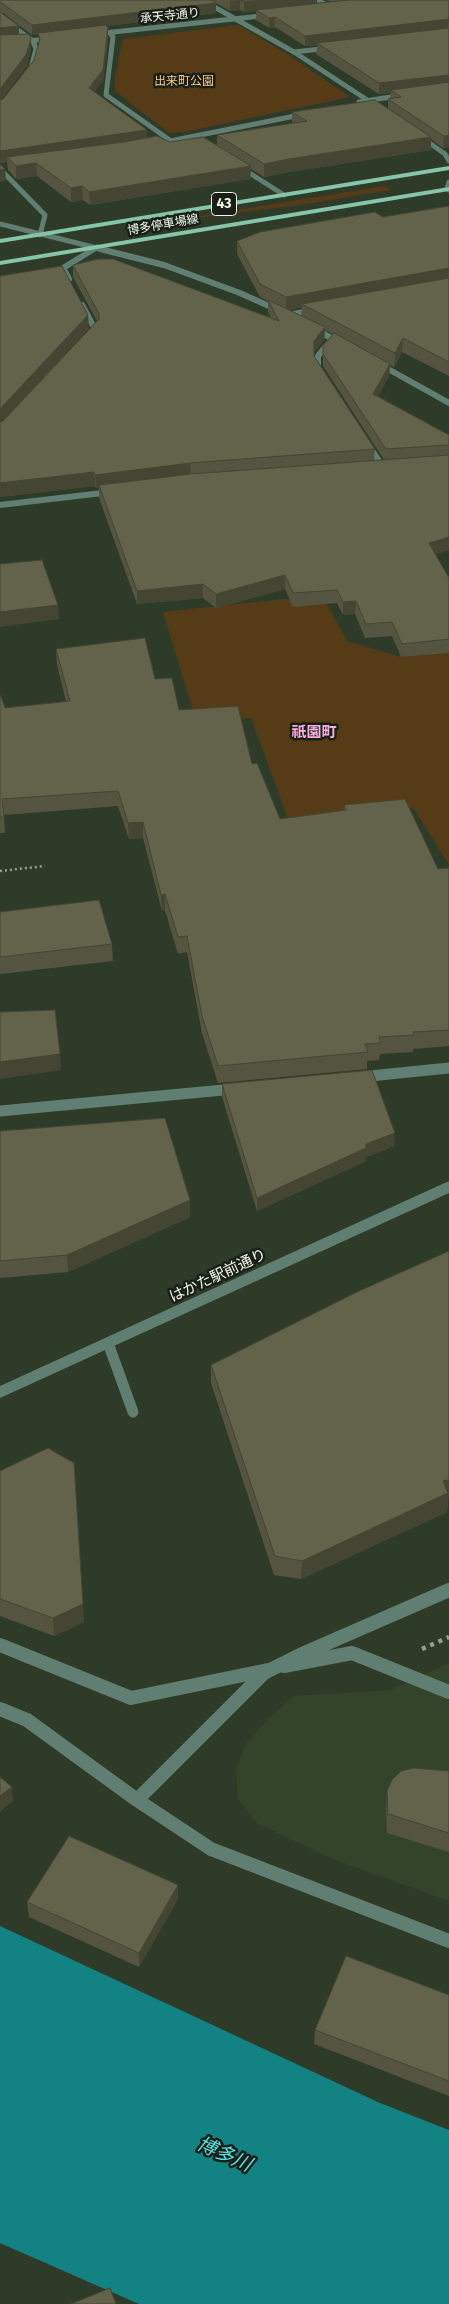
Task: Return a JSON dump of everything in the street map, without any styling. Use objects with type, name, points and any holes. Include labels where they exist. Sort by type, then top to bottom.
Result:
[{"type":"main road","name":"博多停車場線","points":[[0,241],[449,168]]},
{"type":"main road","name":"博多停車場線","points":[[0,263],[449,188]]},
{"type":"street","points":[[202,0],[237,18],[294,52],[383,111]]},
{"type":"street","points":[[317,0],[333,8]]},
{"type":"street","points":[[323,9],[342,7]]},
{"type":"street","name":"承天寺通り","points":[[91,35],[275,14]]},
{"type":"street","points":[[0,17],[33,41],[36,49],[31,68],[20,81]]},
{"type":"street","points":[[110,33],[113,37],[106,95],[171,141]]},
{"type":"street","points":[[0,42],[62,38]]},
{"type":"street","points":[[294,52],[333,48]]},
{"type":"street","points":[[348,104],[413,94]]},
{"type":"street","points":[[152,145],[309,113]]},
{"type":"street","points":[[414,132],[445,154],[449,161]]},
{"type":"street","points":[[192,137],[200,142]]},
{"type":"street","points":[[233,162],[284,195]]},
{"type":"street","points":[[0,168],[10,166]]},
{"type":"street","points":[[0,168],[45,215],[40,235]]},
{"type":"street","points":[[0,224],[164,265],[240,293],[294,319]]},
{"type":"street","points":[[72,285],[63,268],[97,247]]},
{"type":"street","points":[[76,294],[95,328],[84,341]]},
{"type":"street","points":[[287,315],[325,308]]},
{"type":"street","points":[[310,326],[349,348]]},
{"type":"street","points":[[329,384],[318,367],[318,356],[332,338]]},
{"type":"street","points":[[374,361],[449,403]]},
{"type":"street","points":[[361,434],[383,467]]},
{"type":"street","points":[[373,468],[392,466]]},
{"type":"street","points":[[0,505],[114,491]]},
{"type":"street","points":[[351,1078],[449,1068]]},
{"type":"street","points":[[0,1111],[244,1088]]},
{"type":"street","name":"はかた駅前通り","points":[[0,1392],[449,1187]]},
{"type":"street","points":[[108,1343],[133,1412]]},
{"type":"street","points":[[137,1800],[264,1674],[300,1655],[449,1590]]},
{"type":"street","points":[[0,1645],[131,1698],[352,1653],[449,1692]]},
{"type":"street","points":[[0,1708],[27,1720],[137,1800],[211,1849],[449,1941]]},
{"type":"path","points":[[0,871],[45,866]]},
{"type":"shaded area","points":[[449,1663],[449,1901],[330,1858],[257,1823],[238,1799],[236,1768],[247,1743],[268,1719],[294,1696],[391,1690]]},
{"type":"green space","name":"出来町公園","points":[[238,25],[287,54],[350,97],[184,132],[169,133],[115,91],[115,77],[123,39]]},
{"type":"green space","points":[[384,186],[391,190],[300,205],[164,222]]},
{"type":"green space","points":[[322,595],[347,641],[401,657],[449,653],[449,865],[413,807],[290,824],[251,718],[196,720],[163,612]]},
{"type":"water","name":"博多川","points":[[0,1926],[380,2103],[449,2130],[449,2304],[139,2304],[0,2243]]},
{"type":"building","points":[[0,0],[211,0],[216,3],[32,25],[0,3]]},
{"type":"building","points":[[241,0],[265,0],[244,2]]},
{"type":"building","points":[[348,0],[449,0],[449,19],[305,36],[275,17],[269,18],[256,10]]},
{"type":"building","points":[[0,12],[19,26],[0,28]]},
{"type":"building","points":[[106,25],[108,28],[103,70],[89,88],[147,130],[0,151],[0,100],[3,99],[34,60],[40,39],[38,33]]},
{"type":"building","points":[[449,28],[449,75],[379,83],[317,43]]},
{"type":"building","points":[[29,34],[31,39],[26,55],[0,89],[0,35]]},
{"type":"building","points":[[449,82],[449,135],[444,136],[388,99],[401,97],[391,90]]},
{"type":"building","points":[[375,100],[431,137],[264,164],[217,135],[307,121],[292,112]]},
{"type":"building","points":[[157,136],[170,142],[203,137],[251,166],[89,192],[82,186],[71,188],[36,163],[16,166],[7,157],[124,142]]},
{"type":"building","points":[[449,206],[449,268],[286,297],[260,284],[237,241],[260,232],[375,212],[383,217]]},
{"type":"building","points":[[98,259],[113,259],[279,321],[268,300],[325,327],[314,341],[314,356],[375,449],[190,463],[95,475],[94,472],[0,483],[0,422],[99,319],[99,314],[73,265]]},
{"type":"building","points":[[62,266],[88,315],[0,409],[0,276]]},
{"type":"building","points":[[449,278],[449,362],[403,338],[395,353],[302,304]]},
{"type":"building","points":[[334,333],[390,364],[373,394],[449,435],[449,445],[386,449],[323,354],[323,346]]},
{"type":"building","points":[[449,455],[449,537],[429,543],[449,578],[449,639],[402,644],[392,622],[366,624],[356,601],[343,602],[337,590],[293,593],[285,575],[216,594],[203,584],[137,591],[99,485],[191,474]]},
{"type":"building","points":[[42,560],[58,605],[0,612],[0,564]]},
{"type":"building","points":[[145,638],[155,679],[172,678],[179,710],[238,706],[252,764],[257,763],[280,819],[346,810],[344,805],[405,799],[438,869],[449,868],[449,1030],[413,1032],[414,1035],[379,1037],[380,1043],[365,1044],[368,1052],[218,1066],[202,1016],[187,936],[178,937],[165,894],[161,895],[143,822],[128,823],[118,791],[2,799],[4,817],[0,817],[0,694],[5,708],[70,701],[56,649]]},
{"type":"building","points":[[99,900],[112,944],[0,957],[0,912]]},
{"type":"building","points":[[55,1010],[60,1054],[0,1062],[0,1012]]},
{"type":"building","points":[[372,1070],[395,1133],[366,1144],[366,1148],[257,1198],[222,1084]]},
{"type":"building","points":[[165,1118],[190,1200],[67,1255],[0,1261],[0,1131]]},
{"type":"building","points":[[449,1251],[449,1480],[443,1481],[448,1493],[302,1561],[275,1556],[211,1365],[359,1291]]},
{"type":"building","points":[[48,1448],[74,1463],[83,1604],[53,1618],[0,1599],[0,1471]]},
{"type":"building","points":[[414,1768],[449,1771],[449,1833],[388,1814],[387,1791],[392,1780],[401,1771]]},
{"type":"building","points":[[0,1777],[12,1787],[0,1796]]},
{"type":"building","points":[[69,1836],[178,1885],[139,1953],[27,1902]]},
{"type":"building","points":[[346,1956],[449,1995],[449,2081],[315,2030]]},
{"type":"building","points":[[110,2288],[116,2304],[71,2304]]},
{"type":"district","name":"祇園町","points":[[314,733]]}]
